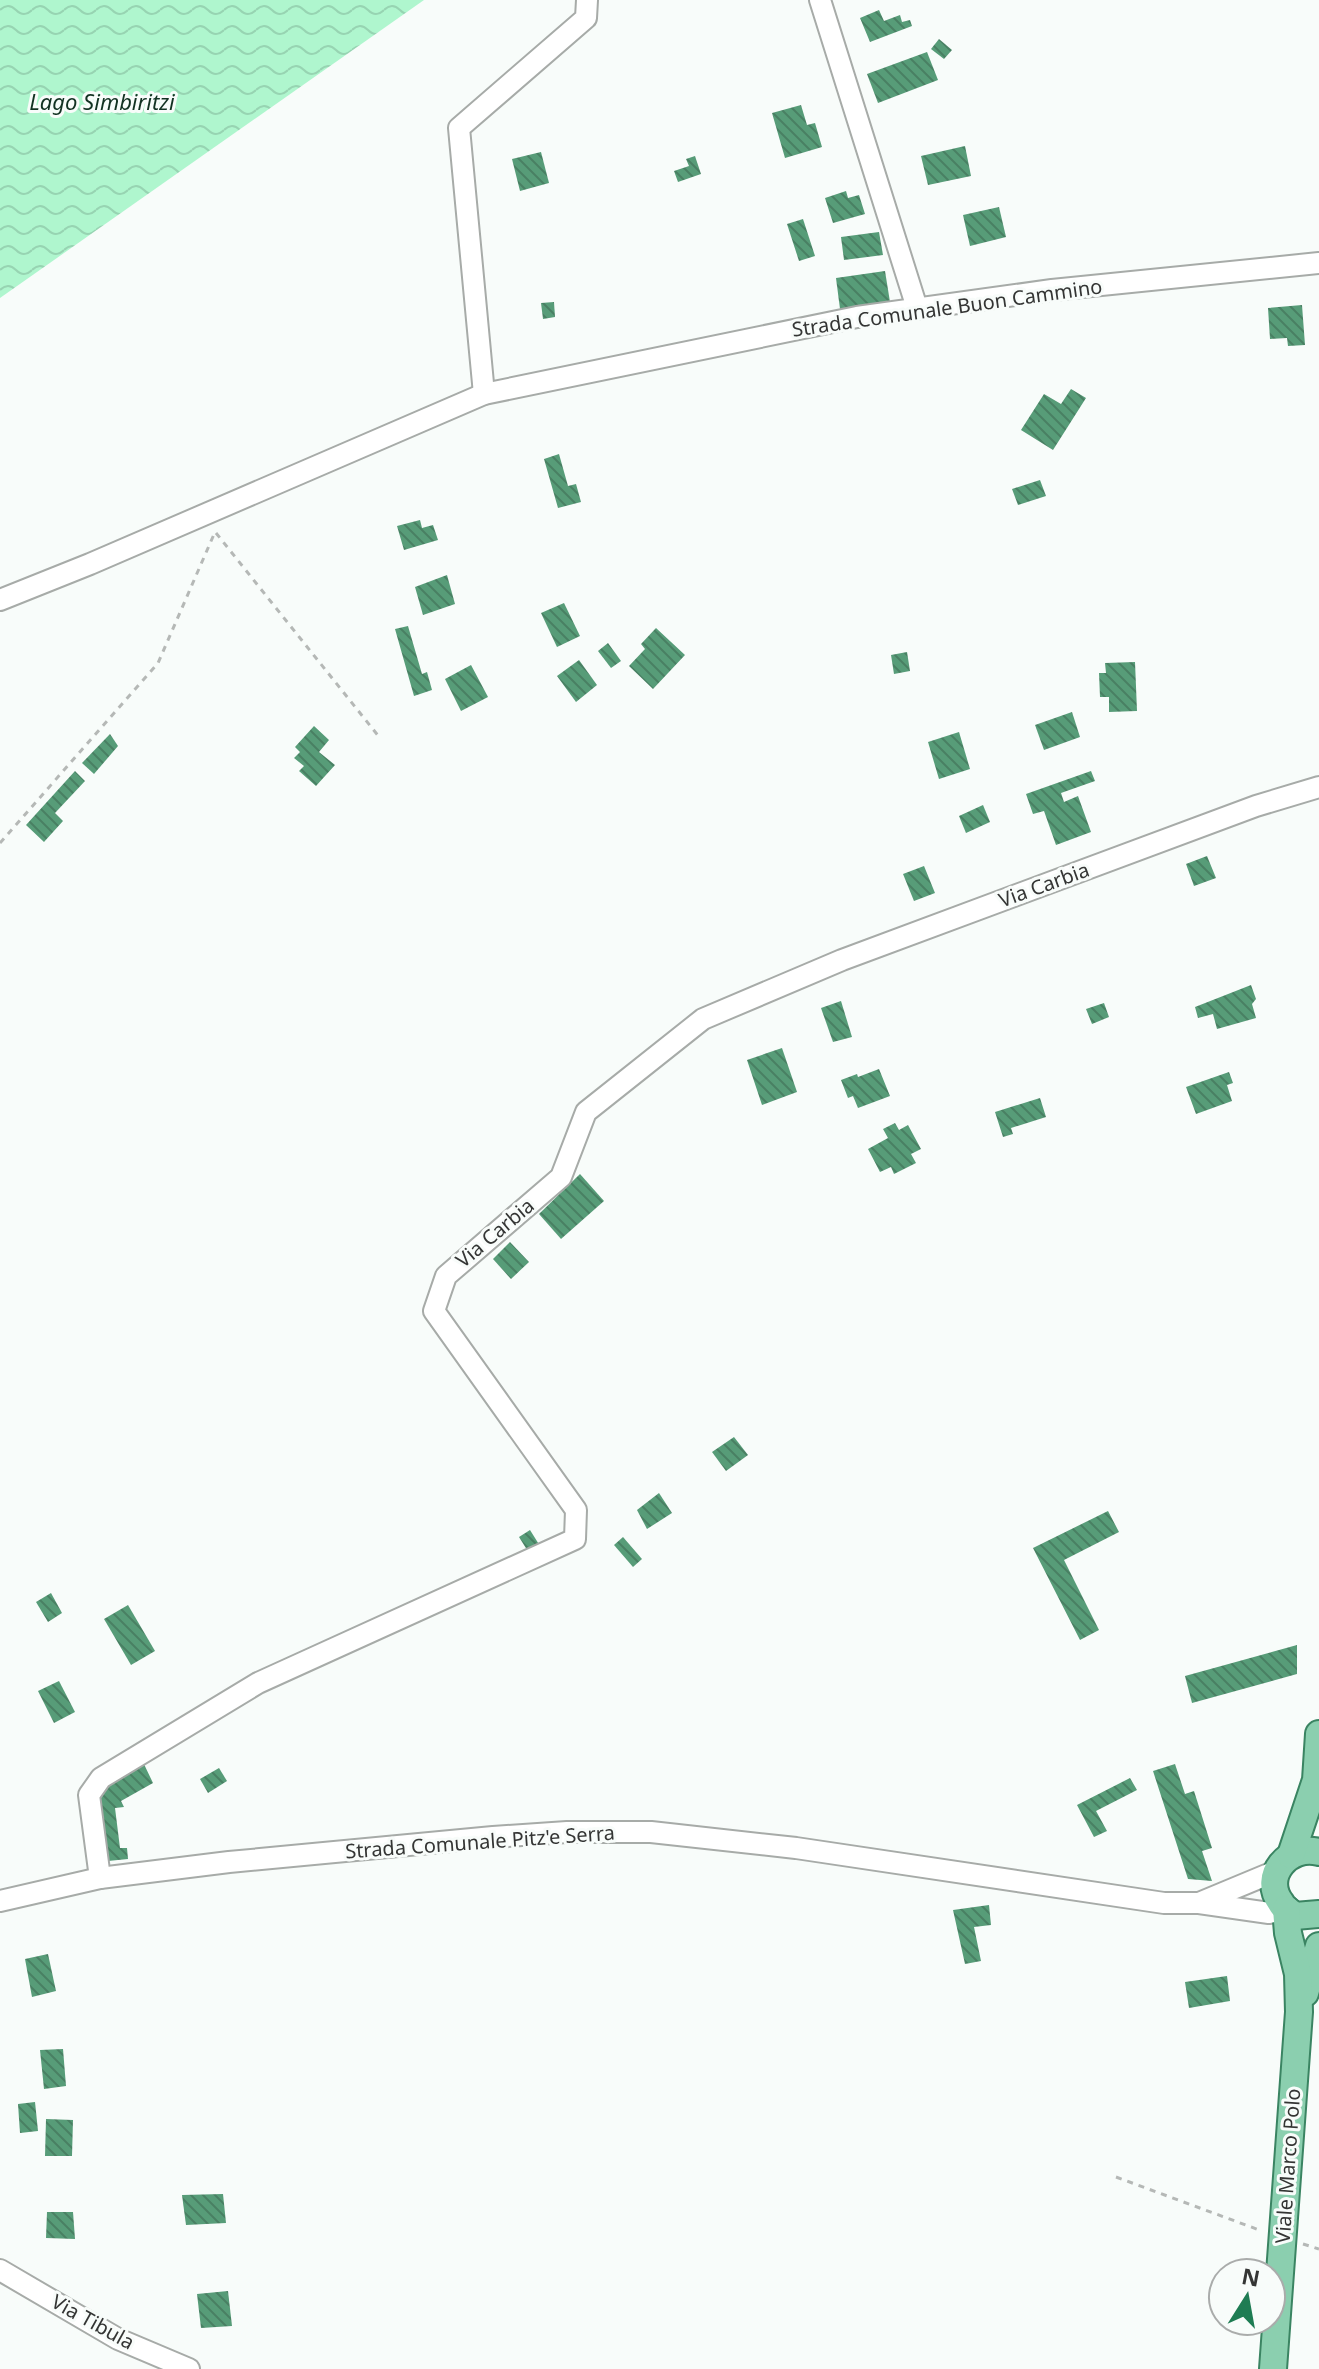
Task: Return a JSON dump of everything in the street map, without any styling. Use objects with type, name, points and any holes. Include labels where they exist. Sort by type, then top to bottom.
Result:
[{"type":"main road","points":[[1284,1863],[1318,1788],[1319,1734]]},
{"type":"main road","points":[[1284,1863],[1301,1851],[1319,1852]]},
{"type":"main road","name":"Viale Marco Polo","points":[[1273,2369],[1299,2012],[1298,1974],[1286,1909],[1279,1902],[1274,1887],[1284,1863]]},
{"type":"main road","points":[[1286,1909],[1295,1916],[1319,1914]]},
{"type":"main road","name":"Viale Marco Polo","points":[[1299,2012],[1319,1946]]},
{"type":"street","points":[[484,394],[459,128],[586,18],[587,0]]},
{"type":"street","points":[[820,0],[917,308]]},
{"type":"street","name":"Strada Comunale Buon Cammino","points":[[0,600],[484,394],[857,317],[1067,288],[1319,263]]},
{"type":"street","name":"Via Carbia","points":[[100,1878],[89,1795],[101,1778],[258,1683],[575,1539],[576,1510],[434,1311],[446,1276],[561,1177],[586,1112],[703,1019],[857,955],[1256,806],[1319,787]]},
{"type":"street","name":"Strada Comunale Pitz'e Serra","points":[[0,1901],[100,1878],[229,1862],[493,1837],[567,1832],[651,1832],[768,1844],[1164,1903],[1199,1903],[1269,1913],[1286,1909]]},
{"type":"street","name":"Strada Comunale Pitz'e Serra","points":[[1199,1903],[1284,1863]]},
{"type":"street","name":"Via Tibula","points":[[0,2270],[118,2339],[189,2369]]},
{"type":"path","points":[[210,510],[215,532],[380,738]]},
{"type":"path","points":[[0,843],[158,663],[215,532]]},
{"type":"path","points":[[1116,2177],[1319,2249]]},
{"type":"water","name":"Lago Simbiritzi","points":[[0,0],[424,0],[0,298]]},
{"type":"building","points":[[879,10],[884,21],[900,15],[902,22],[910,20],[912,26],[870,42],[860,18]]},
{"type":"building","points":[[939,39],[952,50],[944,59],[931,49]]},
{"type":"building","points":[[927,52],[938,80],[878,103],[867,74]]},
{"type":"building","points":[[801,105],[807,125],[815,123],[822,147],[785,158],[772,113]]},
{"type":"building","points":[[965,146],[971,176],[928,185],[921,156]]},
{"type":"building","points":[[541,152],[549,183],[520,191],[512,159]]},
{"type":"building","points":[[695,156],[701,174],[678,182],[674,171],[689,166],[686,159]]},
{"type":"building","points":[[846,191],[848,198],[859,195],[865,214],[833,223],[825,198]]},
{"type":"building","points":[[999,207],[1006,237],[970,246],[963,215]]},
{"type":"building","points":[[803,219],[815,256],[799,261],[787,224]]},
{"type":"building","points":[[879,232],[883,255],[844,260],[841,237]]},
{"type":"building","points":[[885,271],[890,302],[840,309],[836,278]]},
{"type":"building","points":[[554,302],[555,317],[543,319],[541,303]]},
{"type":"building","points":[[1302,305],[1305,345],[1288,346],[1287,338],[1270,339],[1268,308]]},
{"type":"building","points":[[1071,389],[1086,398],[1053,450],[1021,430],[1044,394],[1061,404]]},
{"type":"building","points":[[559,454],[568,486],[576,484],[581,502],[558,508],[544,459]]},
{"type":"building","points":[[1040,480],[1046,496],[1018,505],[1012,489]]},
{"type":"building","points":[[420,520],[422,528],[433,525],[438,540],[404,550],[397,526]]},
{"type":"building","points":[[447,575],[455,604],[423,615],[415,587]]},
{"type":"building","points":[[564,603],[580,636],[557,647],[541,613]]},
{"type":"building","points":[[408,626],[422,674],[427,672],[432,690],[414,696],[395,629]]},
{"type":"building","points":[[656,628],[685,655],[653,689],[629,666],[645,649],[641,644]]},
{"type":"building","points":[[608,643],[621,661],[611,668],[598,651]]},
{"type":"building","points":[[907,652],[910,671],[894,674],[891,655]]},
{"type":"building","points":[[579,660],[597,685],[576,702],[557,676]]},
{"type":"building","points":[[1135,662],[1137,711],[1109,712],[1109,697],[1100,697],[1099,673],[1106,673],[1105,663]]},
{"type":"building","points":[[471,665],[488,697],[461,711],[445,679]]},
{"type":"building","points":[[1072,712],[1080,737],[1044,750],[1035,725]]},
{"type":"building","points":[[314,726],[329,740],[319,752],[335,765],[316,786],[299,771],[304,766],[294,758],[300,752],[295,747]]},
{"type":"building","points":[[959,732],[970,769],[939,779],[928,742]]},
{"type":"building","points":[[110,734],[118,746],[94,774],[82,763]]},
{"type":"building","points":[[75,771],[85,781],[55,813],[63,821],[44,842],[26,825]]},
{"type":"building","points":[[1091,771],[1095,781],[1061,793],[1064,802],[1078,796],[1091,832],[1056,845],[1044,811],[1033,814],[1026,794]]},
{"type":"building","points":[[983,805],[990,822],[966,833],[959,816]]},
{"type":"building","points":[[1207,856],[1216,878],[1194,886],[1186,864]]},
{"type":"building","points":[[924,866],[935,893],[914,901],[903,874]]},
{"type":"building","points":[[1251,985],[1256,999],[1252,1004],[1256,1018],[1217,1029],[1213,1014],[1198,1018],[1195,1007]]},
{"type":"building","points":[[841,1001],[852,1037],[833,1042],[821,1008]]},
{"type":"building","points":[[1104,1003],[1109,1017],[1092,1024],[1086,1009]]},
{"type":"building","points":[[782,1048],[797,1092],[762,1105],[747,1060]]},
{"type":"building","points":[[879,1069],[890,1096],[858,1108],[853,1096],[848,1098],[841,1080]]},
{"type":"building","points":[[1229,1072],[1233,1083],[1227,1085],[1232,1101],[1196,1114],[1186,1087]]},
{"type":"building","points":[[1040,1098],[1046,1117],[1011,1128],[1013,1134],[1003,1137],[995,1112]]},
{"type":"building","points":[[895,1123],[899,1130],[908,1125],[921,1149],[911,1154],[916,1163],[894,1174],[891,1167],[880,1172],[868,1149],[888,1138],[883,1129]]},
{"type":"building","points":[[580,1174],[604,1201],[561,1239],[539,1214]]},
{"type":"building","points":[[510,1242],[529,1262],[511,1279],[493,1259]]},
{"type":"building","points":[[734,1437],[748,1455],[726,1471],[712,1452]]},
{"type":"building","points":[[659,1493],[672,1513],[647,1529],[637,1510]]},
{"type":"building","points":[[1108,1511],[1119,1532],[1064,1560],[1099,1630],[1080,1640],[1033,1548]]},
{"type":"building","points":[[530,1530],[540,1546],[529,1553],[519,1537]]},
{"type":"building","points":[[623,1537],[642,1559],[633,1567],[614,1545]]},
{"type":"building","points":[[51,1593],[62,1613],[48,1622],[36,1602]]},
{"type":"building","points":[[128,1605],[155,1651],[131,1665],[104,1619]]},
{"type":"building","points":[[1297,1645],[1297,1674],[1192,1703],[1185,1676]]},
{"type":"building","points":[[59,1681],[75,1712],[54,1723],[38,1691]]},
{"type":"building","points":[[142,1760],[153,1783],[121,1801],[124,1807],[115,1808],[120,1848],[127,1848],[128,1859],[108,1861],[96,1799],[104,1786]]},
{"type":"building","points":[[1175,1764],[1185,1794],[1194,1791],[1212,1848],[1202,1851],[1212,1881],[1188,1879],[1153,1771]]},
{"type":"building","points":[[219,1768],[227,1781],[208,1793],[200,1779]]},
{"type":"building","points":[[1130,1778],[1137,1790],[1096,1811],[1107,1831],[1094,1837],[1077,1805]]},
{"type":"building","points":[[989,1905],[991,1925],[974,1927],[981,1961],[965,1964],[953,1910]]},
{"type":"building","points":[[48,1954],[56,1991],[32,1997],[25,1959]]},
{"type":"building","points":[[1227,1976],[1230,2001],[1189,2008],[1185,1982]]},
{"type":"building","points":[[63,2049],[66,2086],[44,2089],[40,2050]]},
{"type":"building","points":[[35,2102],[38,2131],[20,2133],[18,2104]]},
{"type":"building","points":[[46,2119],[73,2120],[72,2156],[45,2156]]},
{"type":"building","points":[[223,2194],[226,2223],[186,2225],[182,2195]]},
{"type":"building","points":[[47,2212],[73,2212],[75,2239],[46,2238]]},
{"type":"building","points":[[228,2291],[232,2326],[201,2328],[197,2294]]}]
